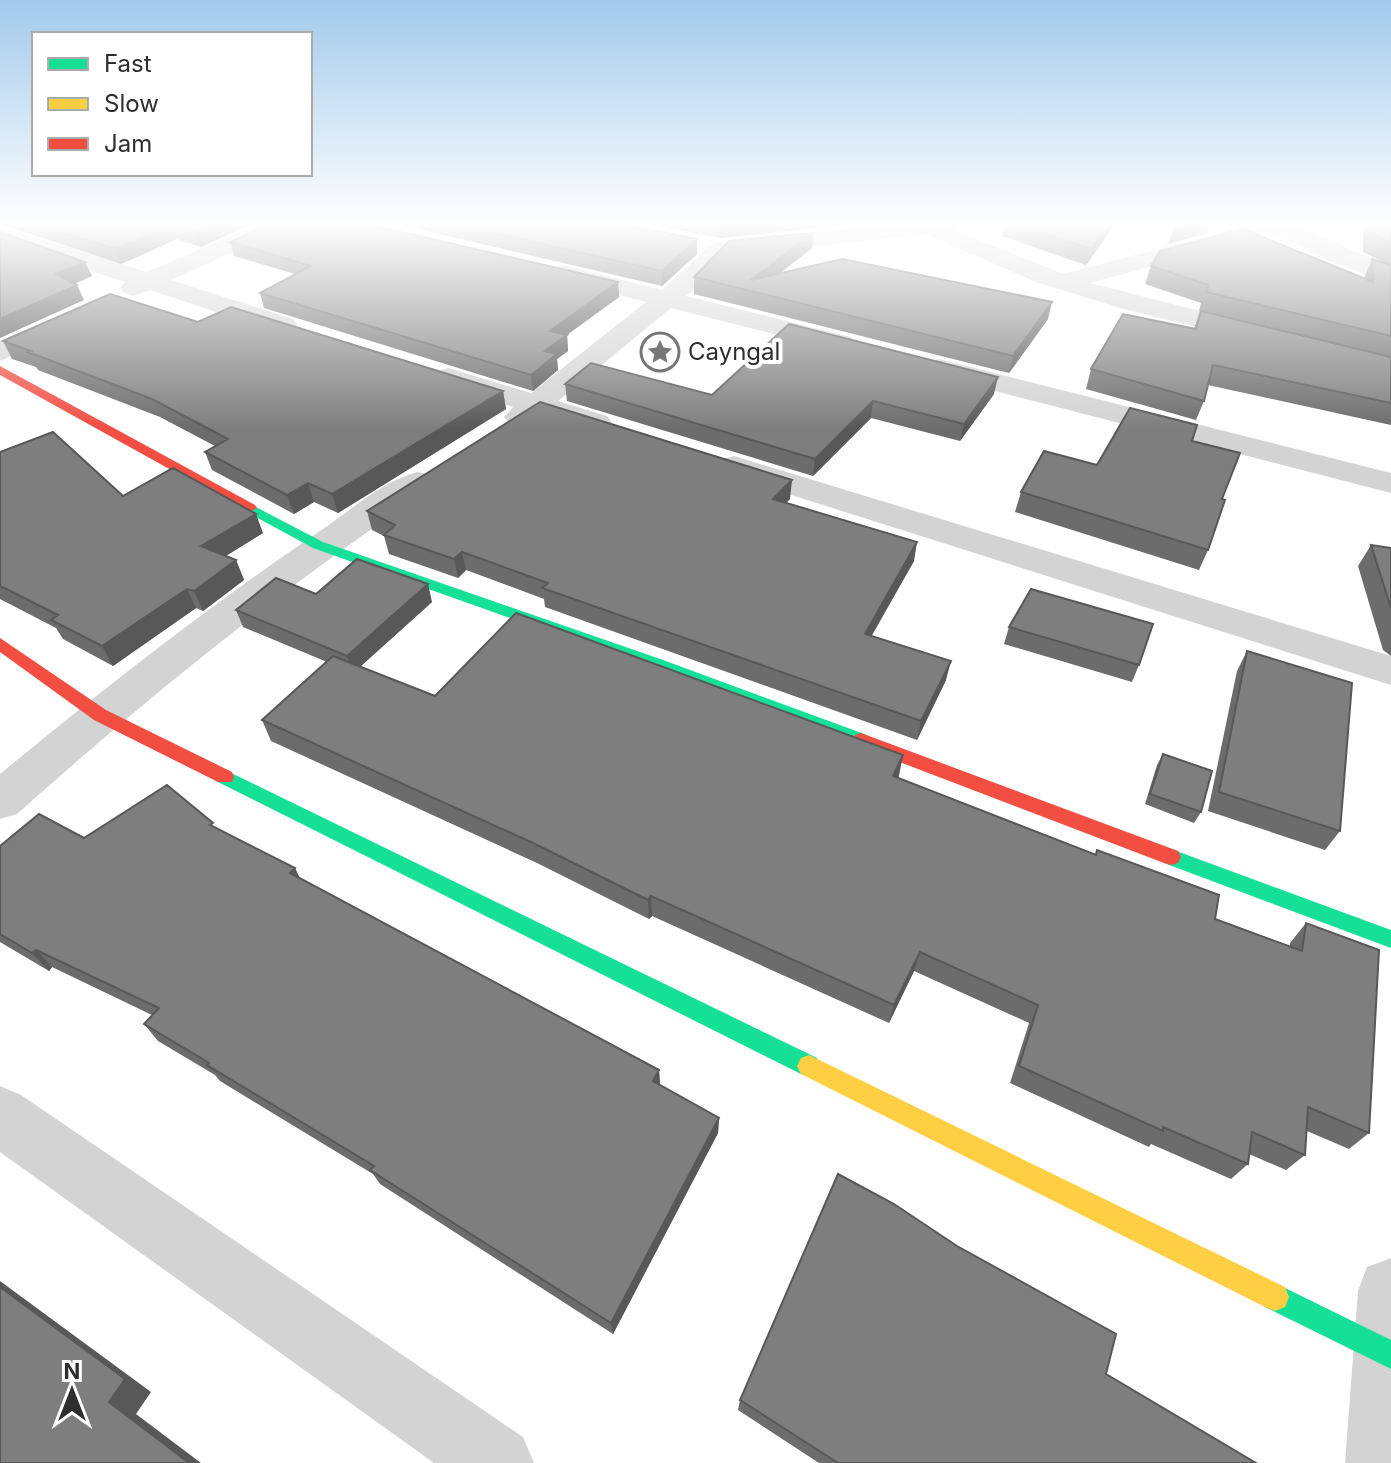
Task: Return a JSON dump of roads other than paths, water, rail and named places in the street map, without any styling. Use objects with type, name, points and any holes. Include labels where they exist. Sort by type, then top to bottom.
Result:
[{"type":"street","points":[[105,302],[125,292]]},
{"type":"street","points":[[175,292],[311,334]]},
{"type":"street","points":[[643,292],[867,349]]},
{"type":"street","points":[[487,438],[539,405],[674,292]]},
{"type":"street","points":[[1102,292],[1289,342]]},
{"type":"street","points":[[0,352],[79,314]]},
{"type":"street","points":[[914,361],[1391,483]]},
{"type":"street","points":[[418,367],[630,433]]},
{"type":"street","points":[[0,370],[318,545],[657,664],[1391,939]]},
{"type":"street","points":[[706,457],[1391,671]]},
{"type":"street","points":[[0,801],[100,715],[318,545],[448,463]]},
{"type":"street","points":[[0,644],[100,715],[1390,1333],[1382,1463]]},
{"type":"street","points":[[0,1116],[497,1463]]},
{"type":"place","name":"Cayngal","points":[[660,352]]}]
